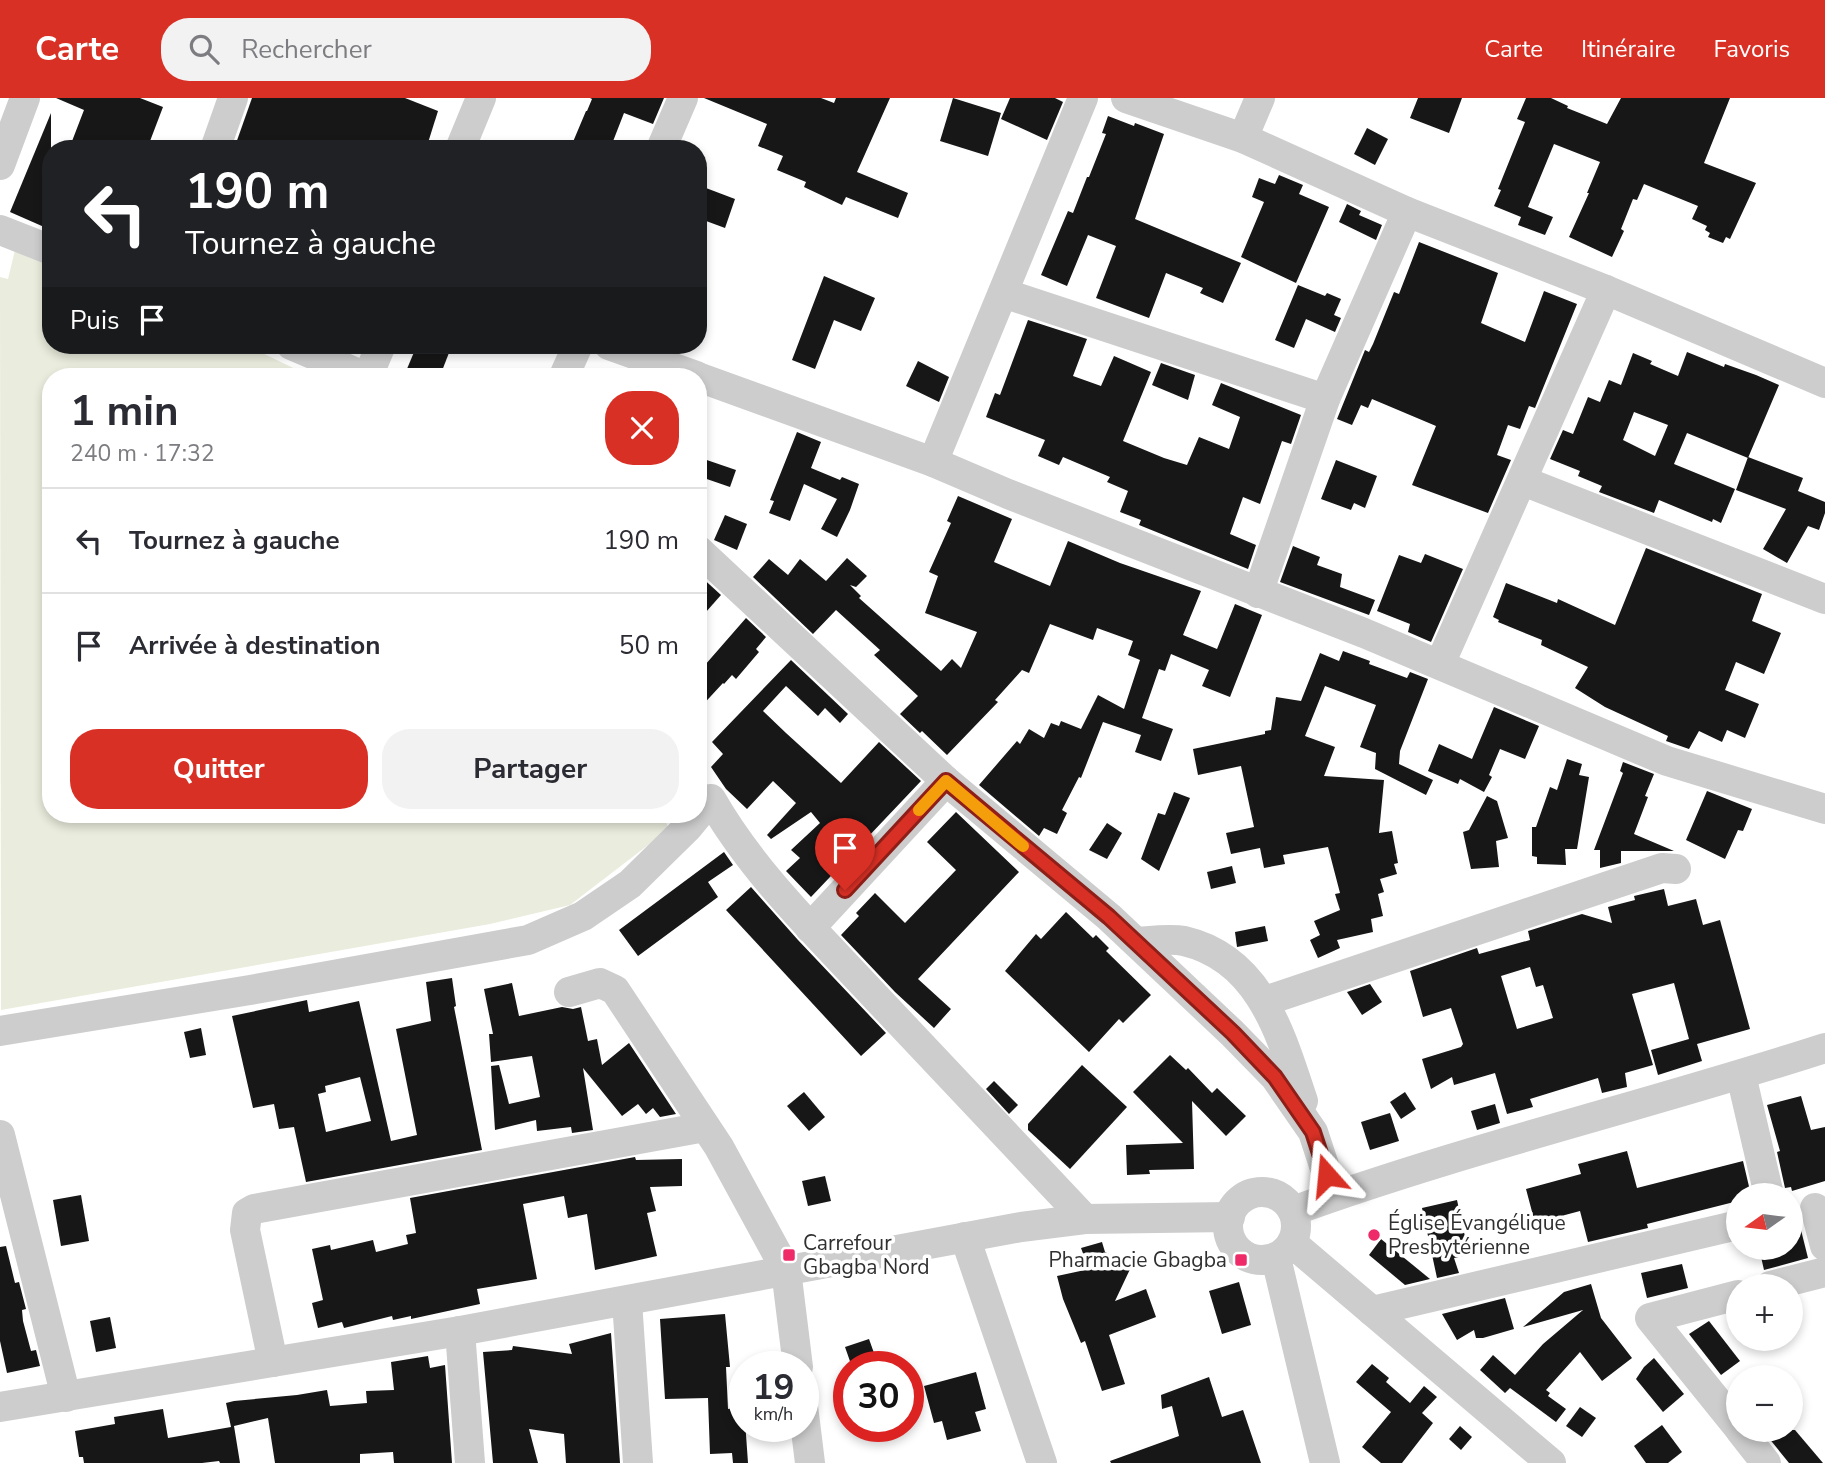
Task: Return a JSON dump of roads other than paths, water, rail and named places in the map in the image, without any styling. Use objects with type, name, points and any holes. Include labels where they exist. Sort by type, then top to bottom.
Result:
[{"type":"street","points":[[0,164],[25,98]]},
{"type":"street","points":[[218,140],[233,98]]},
{"type":"street","points":[[464,140],[481,98]]},
{"type":"street","points":[[666,140],[683,98]]},
{"type":"street","points":[[933,462],[1083,98]]},
{"type":"street","points":[[1126,98],[1243,138],[1407,212],[1606,290],[1825,383]]},
{"type":"street","points":[[1243,138],[1260,98]]},
{"type":"street","points":[[1258,593],[1325,399],[1407,212]]},
{"type":"street","points":[[0,230],[42,246]]},
{"type":"street","points":[[1440,664],[1606,290]]},
{"type":"street","points":[[1003,293],[1325,399]]},
{"type":"street","points":[[312,354],[346,368]]},
{"type":"street","points":[[634,354],[672,368]]},
{"type":"street","points":[[707,381],[933,462],[1440,664],[1667,761],[1825,809]]},
{"type":"street","points":[[1523,481],[1825,599]]},
{"type":"street","points":[[707,559],[946,781],[1136,942],[1233,1033],[1275,1077],[1313,1132]]},
{"type":"street","points":[[810,928],[946,781]]},
{"type":"street","points":[[707,804],[711,799],[727,828],[753,863],[810,928],[1085,1219]]},
{"type":"street","points":[[0,1031],[528,940],[583,916],[630,884],[691,823]]},
{"type":"street","points":[[1265,1001],[1662,868],[1676,869]]},
{"type":"street","points":[[1136,942],[1181,940],[1214,951],[1232,963],[1265,1001],[1289,1058],[1334,1196]]},
{"type":"street","points":[[569,992],[600,983],[615,990],[705,1127],[786,1270],[796,1351]]},
{"type":"street","points":[[1293,1211],[1334,1196],[1825,1048]]},
{"type":"street","points":[[1741,1075],[1766,1183]]},
{"type":"street","points":[[273,1362],[245,1230],[247,1213],[254,1209],[705,1127]]},
{"type":"street","points":[[0,1135],[66,1397]]},
{"type":"street","points":[[1253,1193],[1276,1195],[1293,1211],[1296,1232],[1284,1250],[1266,1261],[1245,1255],[1231,1239],[1228,1228],[1235,1206],[1253,1193]]},
{"type":"street","points":[[1810,1209],[1825,1246]]},
{"type":"street","points":[[0,1407],[460,1331],[965,1237],[1085,1219],[1230,1217]]},
{"type":"street","points":[[1372,1311],[1726,1228]]},
{"type":"street","points":[[965,1237],[1042,1463]]},
{"type":"street","points":[[1284,1250],[1372,1311],[1550,1463]]},
{"type":"street","points":[[1284,1250],[1325,1463]]},
{"type":"street","points":[[1803,1278],[1825,1272]]},
{"type":"street","points":[[1726,1298],[1650,1318],[1726,1412]]},
{"type":"street","points":[[627,1301],[638,1463]]},
{"type":"street","points":[[460,1331],[470,1463]]},
{"type":"street","points":[[807,1442],[810,1463]]},
{"type":"street","points":[[1750,1442],[1766,1463]]},
{"type":"place","name":"Église Évangélique Presbytérienne","points":[[1374,1235]]},
{"type":"place","name":"Carrefour Gbagba Nord","points":[[789,1255]]},
{"type":"place","name":"Pharmacie Gbagba","points":[[1241,1260]]}]
